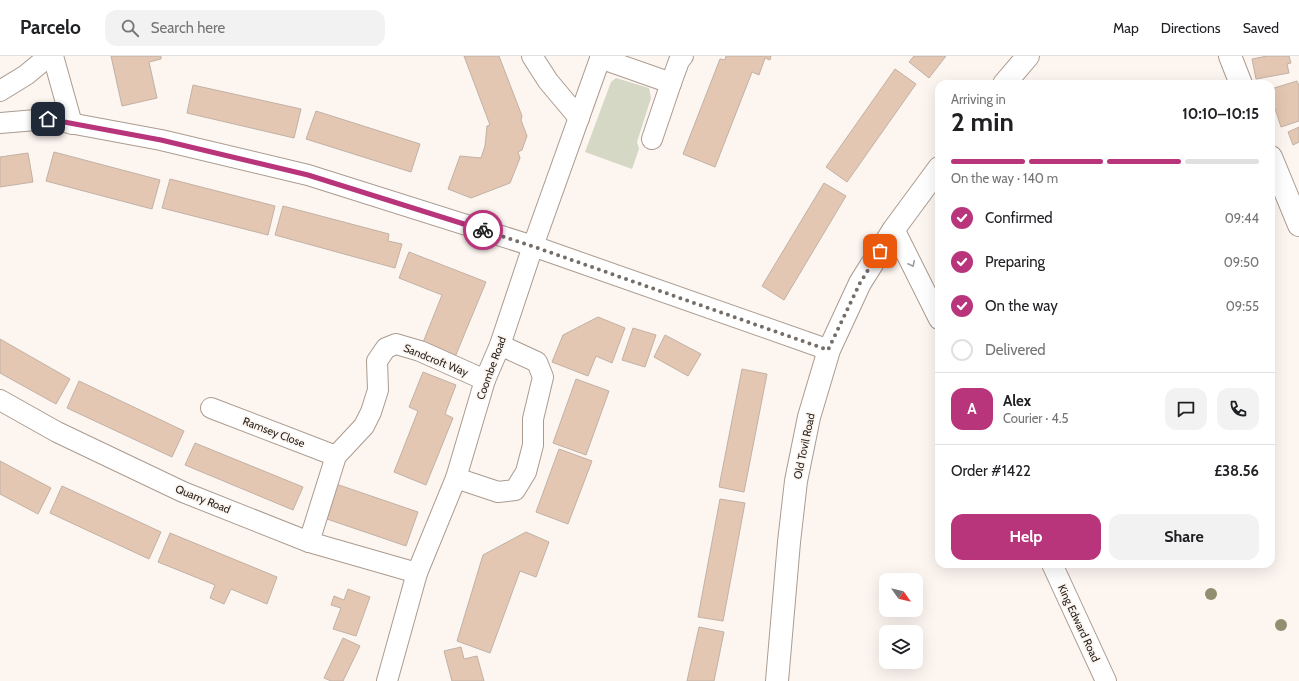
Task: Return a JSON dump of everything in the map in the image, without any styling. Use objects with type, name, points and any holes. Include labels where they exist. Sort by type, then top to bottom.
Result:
[{"type":"street","points":[[0,91],[26,75],[49,56]]},
{"type":"street","points":[[53,56],[72,124]]},
{"type":"street","points":[[532,56],[548,81],[579,118]]},
{"type":"street","points":[[652,139],[679,61],[683,56]]},
{"type":"street","points":[[1007,80],[1028,56]]},
{"type":"street","points":[[1230,56],[1239,80]]},
{"type":"street","points":[[600,57],[671,83]]},
{"type":"street","name":"Coombe Road","points":[[387,681],[417,574],[456,478],[485,380],[500,346],[532,246],[600,57]]},
{"type":"street","points":[[0,123],[48,119],[161,140],[308,175],[532,246],[828,350]]},
{"type":"street","points":[[1275,167],[1299,225]]},
{"type":"street","name":"Old Tovil Road","points":[[777,681],[796,481],[809,417],[828,350],[860,283],[894,229],[935,173]]},
{"type":"street","points":[[894,229],[935,311]]},
{"type":"street","name":"Sandcroft Way","points":[[309,542],[336,456],[364,426],[371,412],[378,390],[377,361],[386,348],[396,344],[420,351],[485,380]]},
{"type":"street","points":[[456,478],[498,492],[515,490],[526,472],[533,445],[533,419],[544,377],[537,362],[500,346]]},
{"type":"street","name":"Quarry Road","points":[[0,400],[57,432],[183,492],[309,542],[417,574]]},
{"type":"street","name":"Ramsey Close","points":[[211,408],[336,456]]},
{"type":"street","name":"King Edward Road","points":[[1054,568],[1106,681]]},
{"type":"green space","points":[[616,78],[649,88],[651,98],[637,142],[639,149],[632,169],[585,152],[611,82]]},
{"type":"building","points":[[111,56],[161,56],[161,59],[149,62],[157,98],[122,106]]},
{"type":"building","points":[[464,56],[499,56],[522,116],[521,120],[527,136],[522,150],[518,152],[520,158],[510,183],[471,198],[448,189],[460,156],[481,158],[485,146],[487,126],[490,125]]},
{"type":"building","points":[[726,56],[771,56],[770,60],[765,58],[759,75],[752,72],[715,167],[683,154],[720,59],[725,60]]},
{"type":"building","points":[[914,56],[946,56],[929,78],[909,62]]},
{"type":"building","points":[[1267,56],[1289,56],[1291,63],[1287,64],[1289,73],[1256,79],[1252,59]]},
{"type":"building","points":[[895,69],[916,84],[847,182],[826,167]]},
{"type":"building","points":[[1297,81],[1299,86],[1299,121],[1281,127],[1275,108],[1275,88]]},
{"type":"building","points":[[193,85],[301,109],[294,138],[187,113]]},
{"type":"building","points":[[316,111],[420,144],[411,172],[306,139]]},
{"type":"building","points":[[1299,127],[1299,142],[1293,145],[1288,132]]},
{"type":"building","points":[[54,152],[160,180],[152,209],[46,181]]},
{"type":"building","points":[[28,153],[33,182],[0,187],[0,157]]},
{"type":"building","points":[[170,179],[275,206],[268,235],[162,208]]},
{"type":"building","points":[[824,183],[846,196],[784,300],[762,286]]},
{"type":"building","points":[[283,206],[389,234],[388,241],[402,244],[395,268],[275,235]]},
{"type":"building","points":[[409,252],[486,282],[455,357],[422,345],[442,295],[399,278]]},
{"type":"building","points":[[598,317],[625,328],[612,363],[596,356],[588,376],[552,362],[563,335]]},
{"type":"building","points":[[633,328],[656,335],[645,367],[622,360]]},
{"type":"building","points":[[665,335],[701,354],[688,376],[654,357]]},
{"type":"building","points":[[0,339],[70,379],[56,404],[0,373]]},
{"type":"building","points":[[742,369],[767,374],[744,492],[719,487]]},
{"type":"building","points":[[423,372],[456,385],[445,414],[453,418],[426,485],[394,472],[418,411],[409,407]]},
{"type":"building","points":[[576,379],[609,391],[586,455],[553,443]]},
{"type":"building","points":[[79,381],[184,431],[172,457],[67,408]]},
{"type":"building","points":[[195,443],[303,487],[293,510],[185,465]]},
{"type":"building","points":[[559,449],[592,461],[568,524],[536,512]]},
{"type":"building","points":[[0,461],[51,488],[38,514],[0,494]]},
{"type":"building","points":[[336,484],[418,512],[406,546],[324,518]]},
{"type":"building","points":[[62,486],[161,532],[149,559],[50,513]]},
{"type":"building","points":[[720,499],[745,503],[723,621],[698,617]]},
{"type":"building","points":[[526,532],[549,542],[536,577],[520,571],[490,653],[457,641],[483,555]]},
{"type":"building","points":[[170,533],[277,577],[267,604],[231,589],[224,604],[210,598],[215,585],[158,562]]},
{"type":"building","points":[[348,589],[370,597],[356,636],[333,629],[341,608],[331,605],[334,596],[344,600]]},
{"type":"building","points":[[699,627],[724,632],[714,681],[687,681]]},
{"type":"building","points":[[343,638],[360,646],[343,681],[331,681],[324,678]]},
{"type":"building","points":[[461,647],[464,659],[477,656],[484,681],[452,681],[444,651]]},
{"type":"way so far","points":[[483,230],[828,350],[860,283],[880,251]]},
{"type":"route","points":[[48,119],[161,140],[308,175],[483,230]]}]
